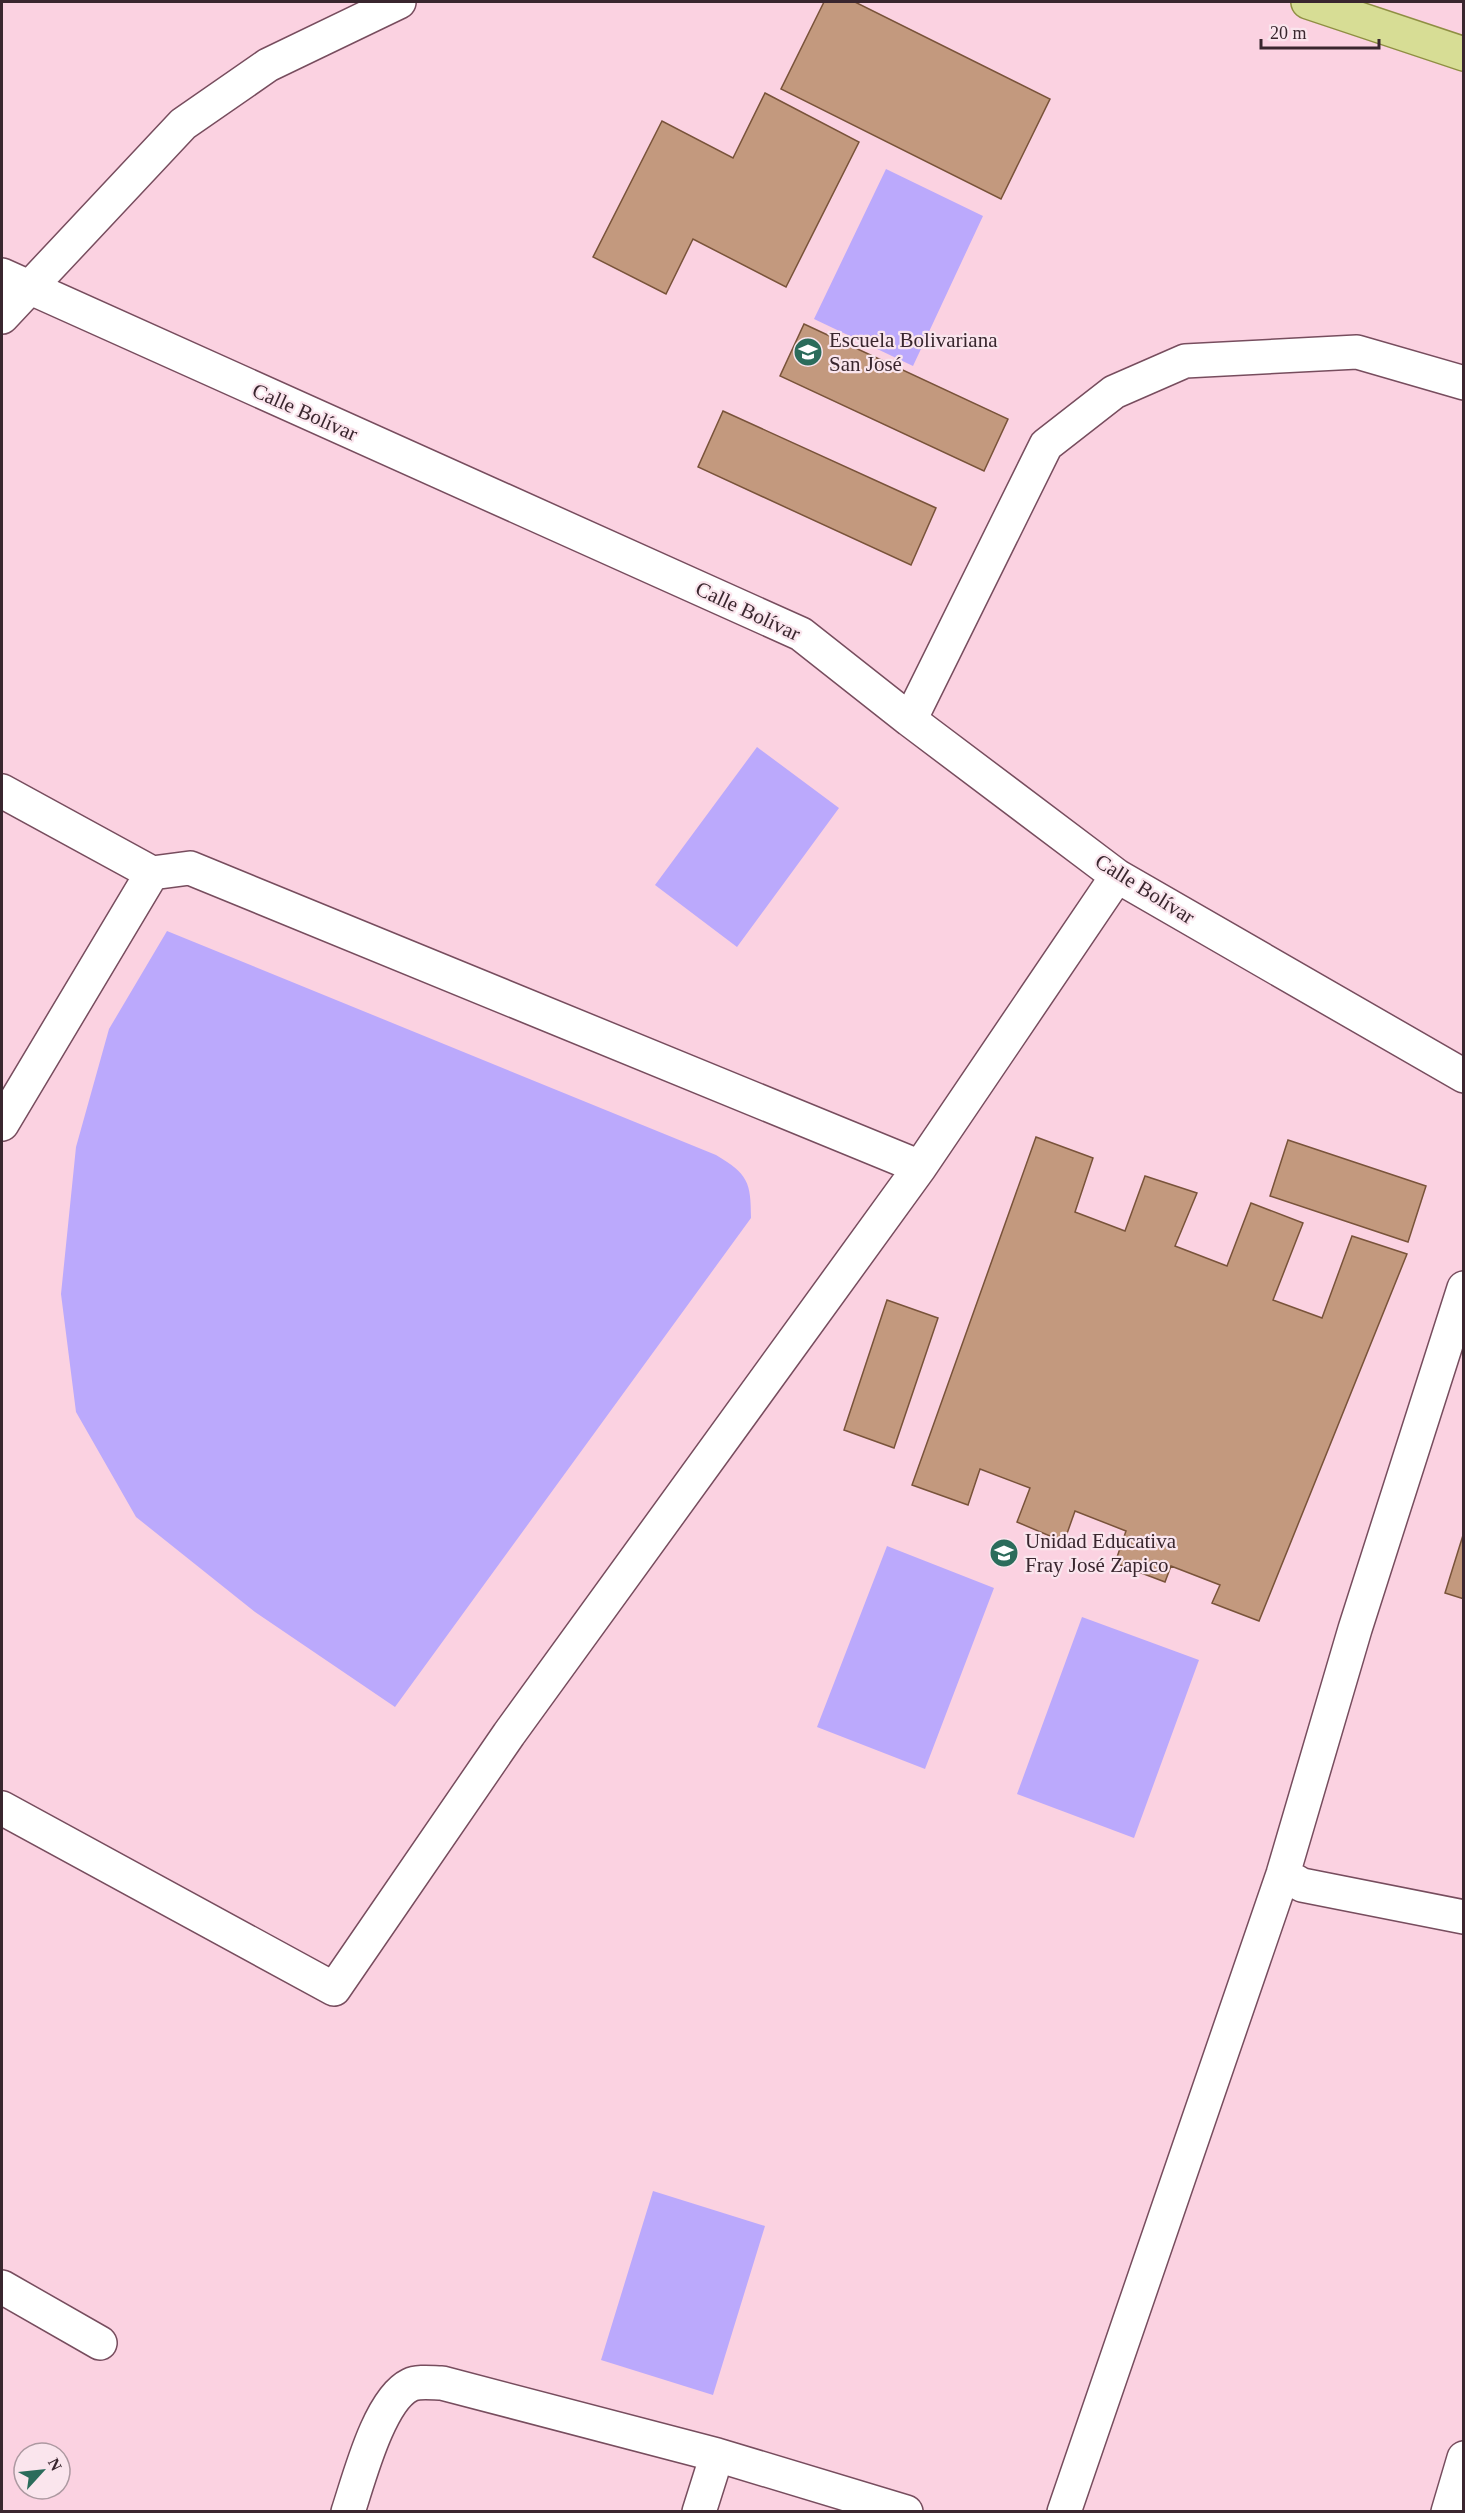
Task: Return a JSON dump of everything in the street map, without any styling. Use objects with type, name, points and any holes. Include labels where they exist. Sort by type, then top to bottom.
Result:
[{"type":"main road","points":[[1308,2],[1464,54]]},
{"type":"street","points":[[2,317],[15,282],[183,124],[268,65],[399,2]]},
{"type":"street","name":"Calle Bolívar","points":[[15,282],[801,634],[910,720],[1117,876],[1464,1076]]},
{"type":"street","points":[[910,720],[1046,445],[1113,392],[1185,361],[1357,352],[1464,383]]},
{"type":"street","points":[[2,791],[152,873],[190,868],[920,1167]]},
{"type":"street","points":[[2,1124],[152,873]]},
{"type":"street","points":[[2,1808],[334,1989],[509,1734],[920,1167],[1117,876]]},
{"type":"street","points":[[1064,2511],[1283,1874],[1355,1629],[1464,1288]]},
{"type":"street","points":[[1283,1874],[1302,1885],[1464,1917]]},
{"type":"street","points":[[2,2287],[100,2343]]},
{"type":"street","points":[[348,2511],[375,2435],[391,2400],[411,2384],[442,2383],[717,2455],[906,2511]]},
{"type":"street","points":[[699,2511],[717,2455]]},
{"type":"street","points":[[1448,2511],[1464,2458]]},
{"type":"shaded area","points":[[886,169],[983,216],[913,366],[814,319]]},
{"type":"shaded area","points":[[757,747],[839,808],[737,947],[655,885]]},
{"type":"shaded area","points":[[167,931],[716,1155],[741,1174],[748,1187],[751,1218],[395,1707],[255,1612],[136,1517],[76,1412],[61,1294],[76,1147],[109,1029]]},
{"type":"shaded area","points":[[887,1546],[994,1588],[925,1769],[817,1727]]},
{"type":"shaded area","points":[[1082,1617],[1199,1660],[1134,1838],[1017,1794]]},
{"type":"shaded area","points":[[653,2191],[765,2226],[713,2395],[601,2360]]},
{"type":"building","points":[[824,2],[855,2],[1050,99],[1001,199],[781,89]]},
{"type":"building","points":[[765,93],[859,142],[786,287],[693,239],[666,294],[593,257],[662,121],[733,158]]},
{"type":"building","points":[[804,324],[1008,419],[984,471],[780,376]]},
{"type":"building","points":[[723,411],[936,508],[911,565],[698,467]]},
{"type":"building","points":[[1036,1137],[1093,1158],[1075,1212],[1125,1231],[1145,1176],[1197,1193],[1175,1246],[1227,1266],[1251,1203],[1303,1223],[1273,1300],[1322,1318],[1352,1236],[1407,1254],[1259,1621],[1212,1603],[1220,1585],[1171,1566],[1165,1582],[1115,1563],[1126,1531],[1075,1511],[1064,1542],[1017,1522],[1030,1488],[980,1469],[968,1505],[912,1485]]},
{"type":"building","points":[[1288,1140],[1426,1186],[1408,1242],[1270,1196]]},
{"type":"building","points":[[887,1300],[938,1318],[894,1448],[844,1430]]},
{"type":"building","points":[[1464,1532],[1464,1599],[1445,1593]]},
{"type":"place","name":"Escuela Bolivariana San José","points":[[808,352]]},
{"type":"place","name":"Unidad Educativa Fray José Zapico","points":[[1004,1553]]}]
